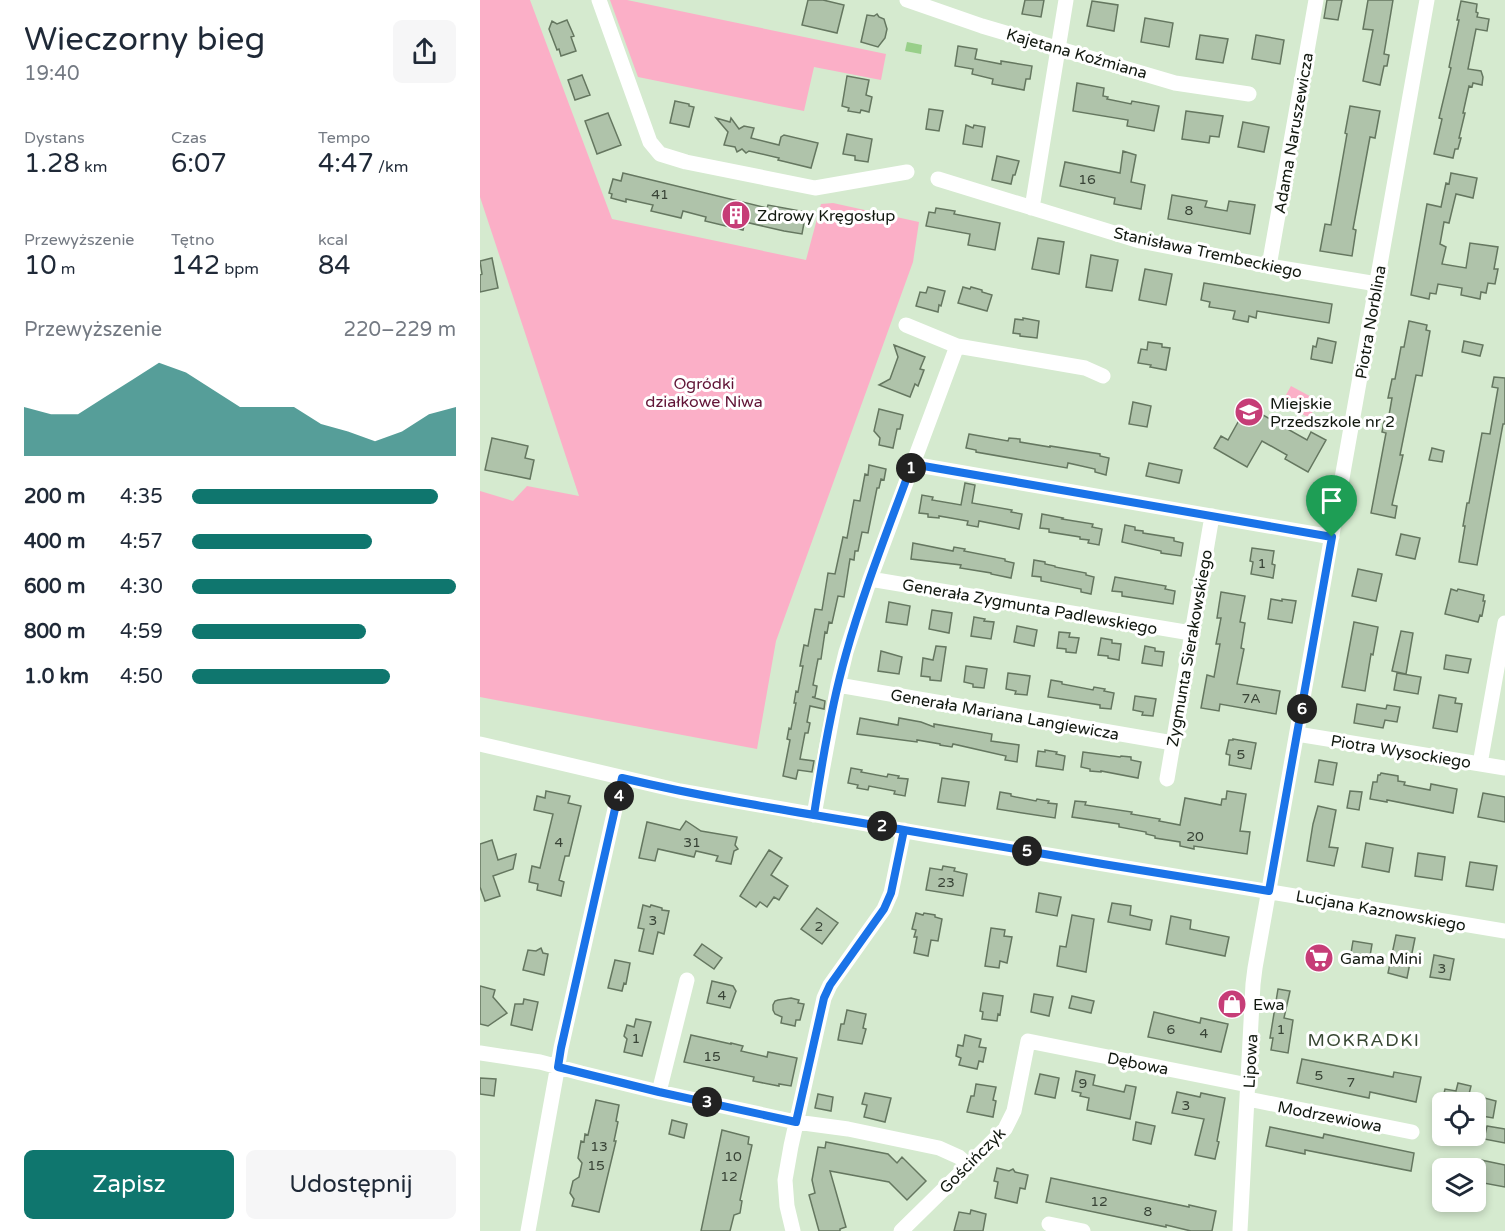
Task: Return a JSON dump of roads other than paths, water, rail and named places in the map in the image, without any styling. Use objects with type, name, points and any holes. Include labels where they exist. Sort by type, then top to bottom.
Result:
[{"type":"street","points":[[600,0],[650,141],[660,154],[697,164],[816,188],[907,172]]},
{"type":"street","name":"Kajetana Koźmiana","points":[[907,0],[982,26],[1175,83],[1250,94]]},
{"type":"street","points":[[1032,208],[1066,0]]},
{"type":"street","name":"Adama Naruszewicza","points":[[1269,266],[1316,0]]},
{"type":"street","name":"Piotra Norblina","points":[[1269,891],[1427,0]]},
{"type":"street","name":"Stanisława Trembeckiego","points":[[938,179],[1140,241],[1377,284]]},
{"type":"street","points":[[906,325],[957,346],[1085,368],[1103,376]]},
{"type":"street","points":[[814,815],[846,652],[870,579],[957,346]]},
{"type":"street","points":[[912,464],[1332,537]]},
{"type":"street","name":"Zygmunta Sierakowskiego","points":[[1167,779],[1212,516]]},
{"type":"street","name":"Generała Zygmunta Padlewskiego","points":[[870,579],[1191,633]]},
{"type":"street","points":[[1480,764],[1505,623]]},
{"type":"street","name":"Generała Mariana Langiewicza","points":[[838,685],[1173,742]]},
{"type":"street","name":"Piotra Wysockiego","points":[[1297,734],[1505,768]]},
{"type":"street","name":"Lucjana Kaznowskiego","points":[[480,738],[513,751]]},
{"type":"street","name":"Lucjana Kaznowskiego","points":[[480,744],[680,791],[1505,931]]},
{"type":"street","points":[[528,1231],[561,1048],[622,778]]},
{"type":"street","points":[[793,1231],[787,1206],[785,1180],[790,1146],[824,998],[830,985],[884,909],[891,893],[904,830]]},
{"type":"street","name":"Lipowa","points":[[1240,1231],[1253,984],[1269,891]]},
{"type":"street","points":[[659,1092],[687,980]]},
{"type":"street","name":"Dębowa","points":[[1029,1041],[1248,1092]]},
{"type":"street","name":"Gościńczyk","points":[[901,1231],[1000,1135],[1010,1121],[1029,1041]]},
{"type":"street","points":[[480,1053],[540,1062],[659,1092],[796,1122],[848,1129],[939,1148],[959,1157],[968,1165]]},
{"type":"street","name":"Modrzewiowa","points":[[1248,1092],[1412,1132]]},
{"type":"street","points":[[1049,1224],[1083,1231]]},
{"type":"place","name":"Zdrowy Kręgosłup","points":[[736,215]]},
{"type":"place","name":"Miejskie Przedszkole nr 2","points":[[1249,412]]},
{"type":"place","name":"Gama Mini","points":[[1319,958]]},
{"type":"place","name":"Ewa","points":[[1232,1004]]},
{"type":"district","name":"MOKRADKI","points":[[1364,1040]]},
{"type":"park label","name":"Ogródki działkowe Niwa","points":[[704,392]]}]
